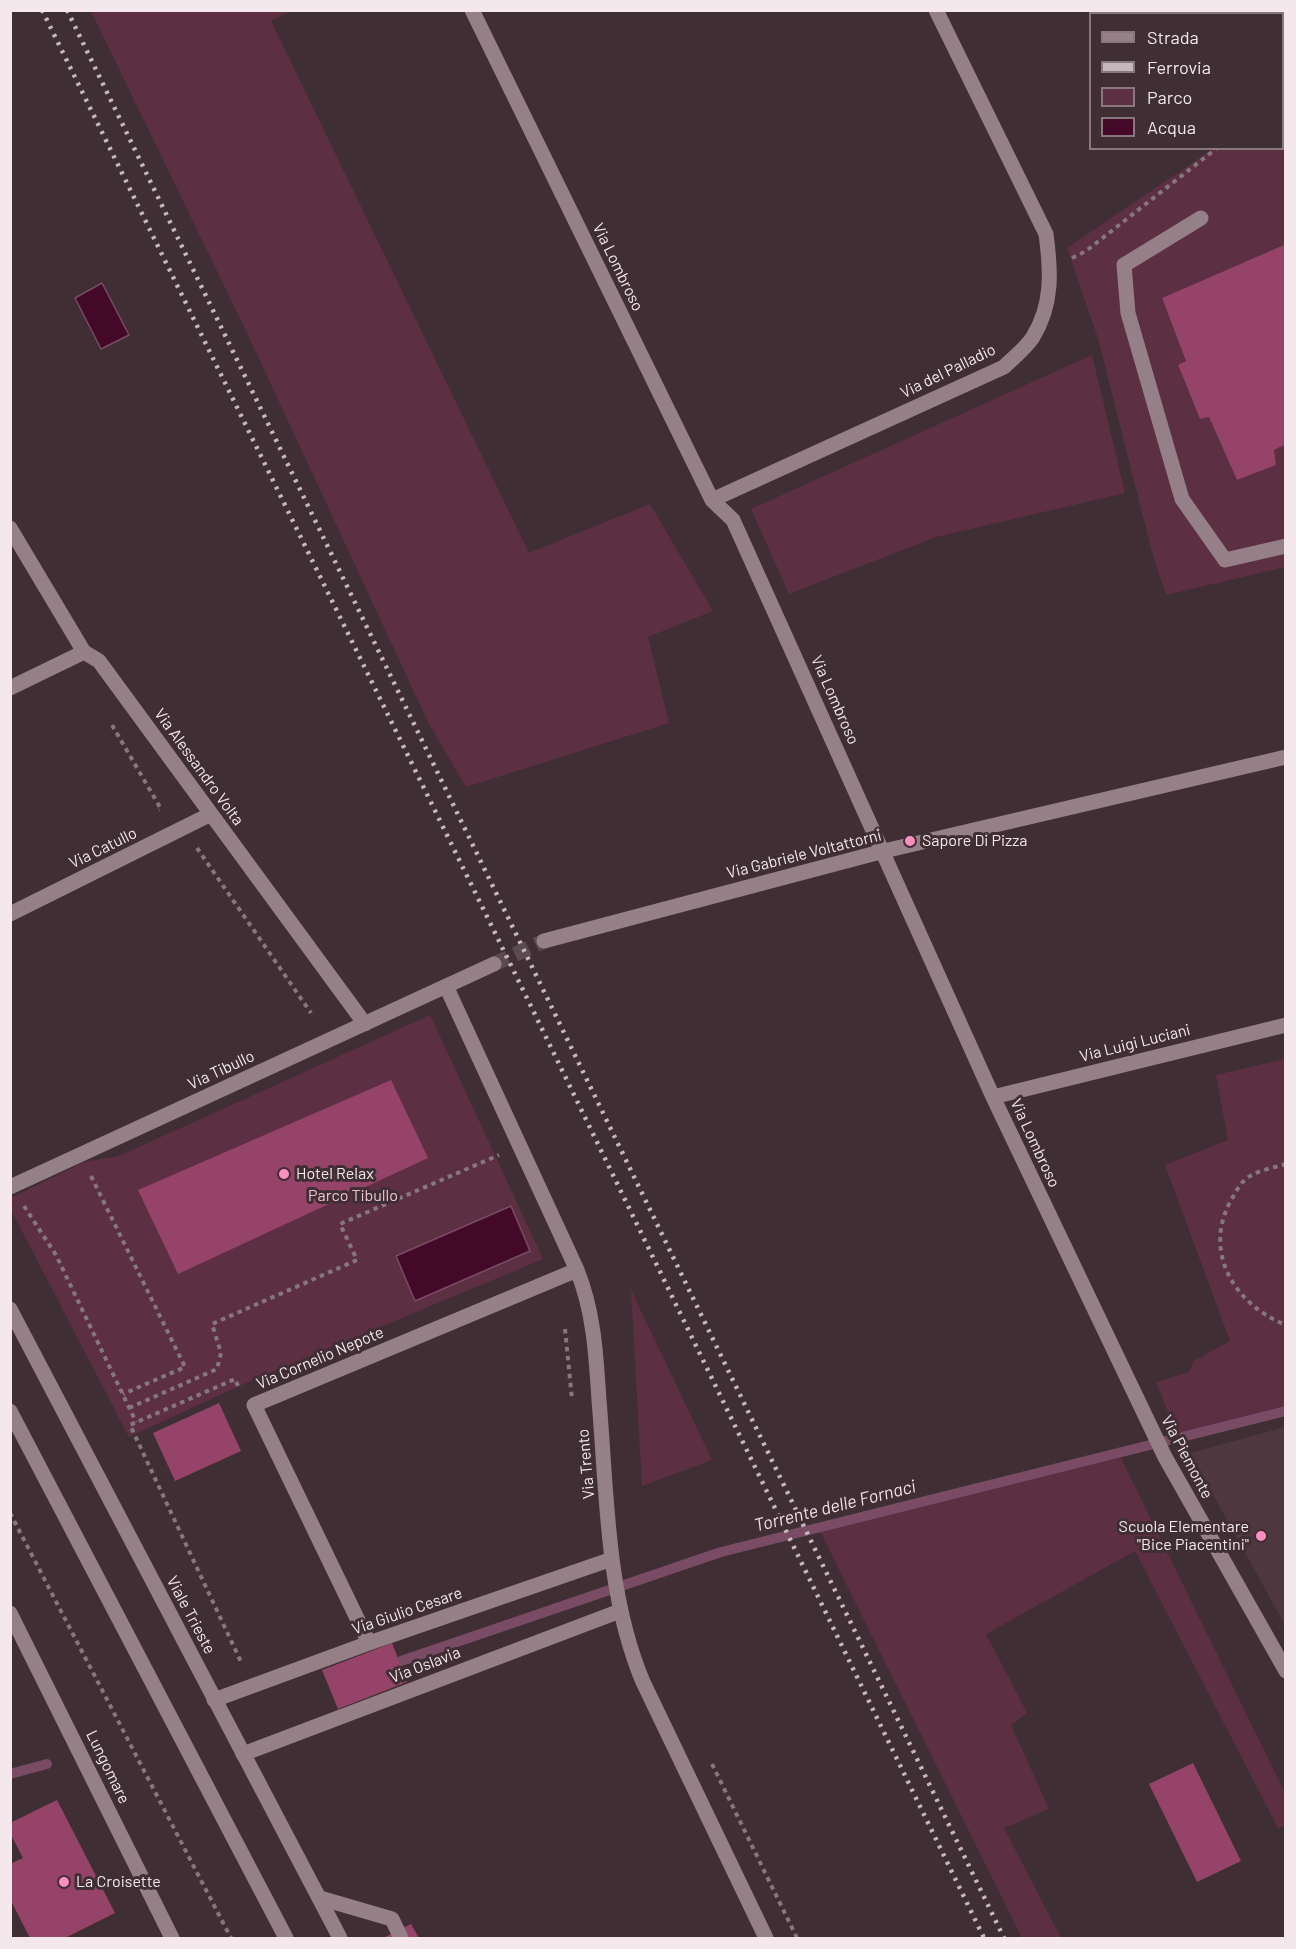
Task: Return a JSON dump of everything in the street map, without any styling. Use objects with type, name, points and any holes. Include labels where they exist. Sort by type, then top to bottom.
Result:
[{"type":"street","name":"Via Lombroso","points":[[472,10],[712,500],[733,520],[993,1096],[1146,1417]]},
{"type":"street","name":"Via del Palladio","points":[[712,500],[1004,368],[1032,338],[1048,304],[1051,274],[1046,234],[936,10]]},
{"type":"street","points":[[1201,218],[1124,265],[1130,323],[1182,499],[1225,560],[1286,546]]},
{"type":"street","name":"Via Alessandro Volta","points":[[10,528],[84,652],[99,661],[365,1024]]},
{"type":"street","points":[[10,688],[84,652]]},
{"type":"street","name":"Via Gabriele Voltattorni","points":[[544,941],[884,851],[1286,757]]},
{"type":"street","name":"Via Catullo","points":[[10,914],[211,814]]},
{"type":"street","points":[[446,986],[494,964]]},
{"type":"street","name":"Via Tibullo","points":[[14,1194],[446,986]]},
{"type":"street","name":"Via Trento","points":[[446,986],[577,1270],[590,1308],[595,1341],[612,1559],[629,1649],[642,1682],[766,1938]]},
{"type":"street","name":"Via Luigi Luciani","points":[[993,1096],[1286,1025]]},
{"type":"street","name":"Via Cornelio Nepote","points":[[369,1642],[254,1405],[577,1270]]},
{"type":"street","name":"Viale Trieste","points":[[10,1309],[339,1938]]},
{"type":"street","points":[[10,1412],[286,1938]]},
{"type":"street","name":"Via Piemonte","points":[[1146,1417],[1165,1457],[1286,1671]]},
{"type":"street","name":"Via Giulio Cesare","points":[[214,1700],[369,1642],[612,1559]]},
{"type":"street","name":"Via Oslavia","points":[[243,1754],[620,1611]]},
{"type":"street","name":"Lungomare","points":[[10,1613],[172,1938]]},
{"type":"street","points":[[320,1898],[392,1919],[401,1938]]},
{"type":"path","points":[[1071,258],[1086,251],[1214,150]]},
{"type":"path","points":[[110,722],[161,808]]},
{"type":"path","points":[[186,852],[196,847],[310,1014]]},
{"type":"path","points":[[129,1408],[217,1369],[221,1353],[212,1324],[357,1260],[340,1224],[520,1146]]},
{"type":"path","points":[[1286,1164],[1246,1179],[1221,1218],[1219,1239],[1226,1270],[1237,1290],[1268,1318],[1286,1324]]},
{"type":"path","points":[[89,1172],[185,1367],[123,1394]]},
{"type":"path","points":[[14,1194],[56,1255],[136,1422]]},
{"type":"path","points":[[244,1667],[130,1425],[235,1379],[254,1405]]},
{"type":"path","points":[[10,1513],[231,1938]]},
{"type":"shaded area","name":"Scuola Elementare \"Bice Piacentini\"","points":[[1286,1427],[1285,1625],[1190,1453]]},
{"type":"green space","points":[[91,11],[290,11],[271,21],[529,553],[650,504],[713,611],[648,637],[669,723],[466,787],[429,724],[248,335]]},
{"type":"green space","points":[[1284,28],[1285,28],[1284,84]]},
{"type":"green space","points":[[1284,100],[1285,244],[1162,298],[1186,361],[1178,366],[1200,419],[1209,417],[1237,480],[1276,465],[1274,450],[1285,444],[1285,567],[1166,595],[1153,556],[1098,338],[1067,248],[1212,150],[1284,150]]},
{"type":"green space","points":[[1092,355],[1125,493],[936,537],[789,594],[751,509]]},
{"type":"green space","name":"Parco Tibullo","points":[[430,1015],[543,1259],[239,1386],[129,1437],[11,1210],[11,1198],[84,1162],[119,1156]]},
{"type":"green space","points":[[1285,1059],[1285,1411],[1178,1437],[1156,1382],[1189,1372],[1194,1361],[1230,1341],[1165,1165],[1228,1140],[1216,1075]]},
{"type":"green space","points":[[631,1290],[712,1460],[642,1486]]},
{"type":"green space","points":[[1118,1452],[1285,1793],[1285,1826],[1278,1828],[1135,1551],[986,1634],[1027,1713],[1011,1725],[1049,1809],[1004,1828],[1061,1938],[1022,1938],[818,1527]]},
{"type":"water","points":[[102,283],[129,335],[101,349],[75,298]]},
{"type":"water","points":[[511,1206],[530,1251],[415,1301],[396,1256]]},
{"type":"building","points":[[1286,244],[1286,444],[1274,450],[1276,465],[1237,480],[1209,417],[1200,419],[1178,365],[1186,361],[1162,298]]},
{"type":"building","name":"Hotel Relax","points":[[391,1080],[428,1158],[178,1274],[138,1190]]},
{"type":"building","points":[[219,1403],[241,1451],[175,1481],[153,1433]]},
{"type":"building","points":[[392,1643],[407,1682],[338,1709],[322,1670]]},
{"type":"building","points":[[1193,1763],[1241,1861],[1197,1882],[1149,1784]]},
{"type":"building","points":[[57,1800],[115,1913],[65,1938],[30,1938],[10,1899],[10,1864],[23,1858],[10,1833],[10,1823]]},
{"type":"building","points":[[411,1924],[419,1938],[383,1938]]},
{"type":"waterway","name":"Torrente delle Fornaci","points":[[401,1661],[721,1552],[1286,1411]]},
{"type":"waterway","name":"Torrente delle Fornaci","points":[[10,1774],[47,1764]]},
{"type":"tunnel","points":[[494,964],[544,941]]},
{"type":"railway","points":[[42,10],[525,994],[984,1938]]},
{"type":"railway","points":[[67,10],[1004,1938]]},
{"type":"place","name":"Sapore Di Pizza","points":[[910,841]]},
{"type":"place","name":"Hotel Relax","points":[[284,1174]]},
{"type":"place","name":"Scuola Elementare \"Bice Piacentini\"","points":[[1261,1536]]},
{"type":"place","name":"La Croisette","points":[[64,1882]]}]
